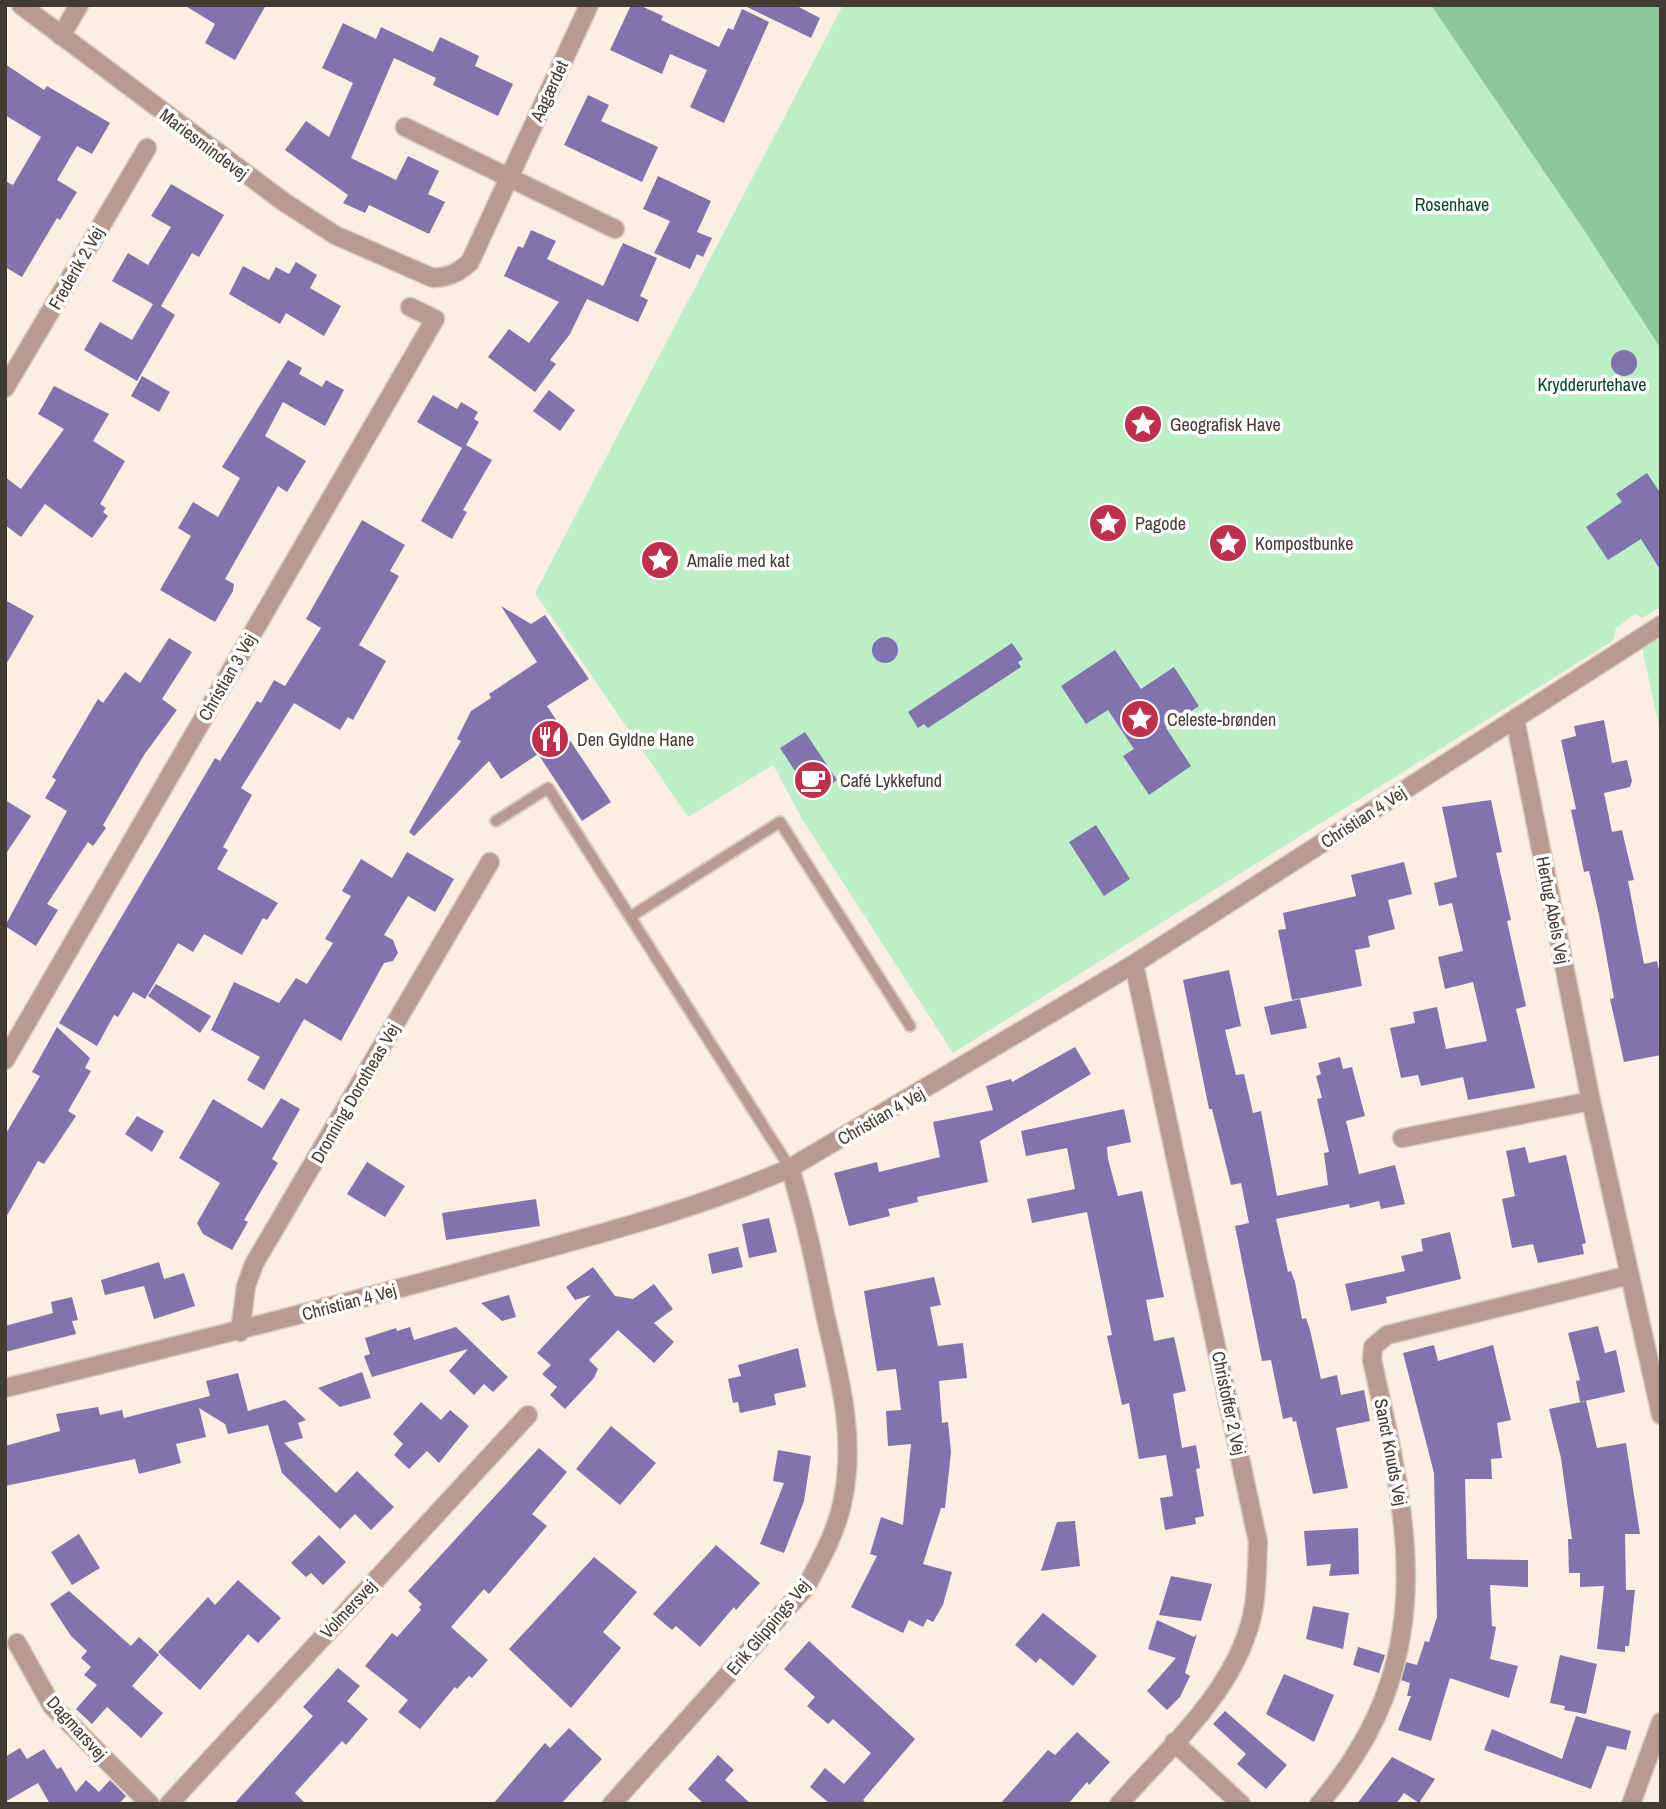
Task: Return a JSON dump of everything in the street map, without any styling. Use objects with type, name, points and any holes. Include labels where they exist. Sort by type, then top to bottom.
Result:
[{"type":"street","name":"Mariesmindevej","points":[[21,5],[284,202],[335,235],[398,264]]},
{"type":"street","points":[[61,36],[79,5]]},
{"type":"street","name":"Aagærdet","points":[[398,264],[433,278],[460,272],[470,262],[589,5]]},
{"type":"street","points":[[405,127],[615,229]]},
{"type":"street","name":"Frederik 2 Vej","points":[[5,388],[147,148]]},
{"type":"street","name":"Christian 3 Vej","points":[[5,1060],[435,318],[410,307]]},
{"type":"street","name":"Christian 4 Vej","points":[[5,1388],[240,1332],[653,1219],[730,1194],[790,1168],[1135,964],[1661,625]]},
{"type":"street","name":"Hertug Abels Vej","points":[[1515,719],[1591,1101],[1661,1415]]},
{"type":"street","name":"Dronning Dorotheas Vej","points":[[240,1332],[246,1286],[254,1264],[490,862]]},
{"type":"street","name":"Christoffer 2 Vej","points":[[1119,1804],[1214,1696],[1239,1654],[1254,1607],[1258,1542],[1135,964]]},
{"type":"street","points":[[1402,1138],[1591,1101]]},
{"type":"street","name":"Erik Glippings Vej","points":[[612,1804],[806,1587],[829,1545],[843,1500],[849,1452],[845,1405],[803,1210],[790,1168]]},
{"type":"street","name":"Sanct Knuds Vej","points":[[1319,1804],[1346,1772],[1376,1718],[1398,1656],[1406,1612],[1407,1550],[1400,1487],[1373,1360],[1373,1347],[1387,1335],[1630,1275]]},
{"type":"street","name":"Volmersvej","points":[[169,1804],[527,1415]]},
{"type":"street","name":"Dagmarsvej","points":[[17,1643],[52,1706],[150,1804]]},
{"type":"street","points":[[1631,1804],[1661,1721]]},
{"type":"street","points":[[1174,1742],[1241,1804]]},
{"type":"lane","points":[[496,821],[548,788],[790,1168]]},
{"type":"lane","points":[[630,917],[780,822],[910,1026]]},
{"type":"green space","name":"Geografisk Have","points":[[843,5],[1661,5],[1661,607],[1642,618],[1635,614],[1616,628],[1613,641],[953,1053],[802,819],[773,765],[688,817],[535,593]]},
{"type":"green space","points":[[1431,5],[1661,5],[1661,349],[1586,233]]},
{"type":"green space","points":[[1661,635],[1661,735],[1642,648]]},
{"type":"building","points":[[184,5],[266,5],[235,60],[205,43],[215,24]]},
{"type":"building","points":[[631,5],[639,5],[663,16],[661,20],[719,47],[728,28],[733,30],[742,9],[769,22],[724,123],[690,107],[707,70],[670,54],[662,74],[610,50]]},
{"type":"building","points":[[743,5],[795,5],[820,18],[811,38]]},
{"type":"building","points":[[343,23],[376,39],[381,27],[433,52],[440,37],[479,56],[475,66],[513,84],[498,116],[433,85],[436,78],[394,58],[351,158],[396,180],[408,156],[439,171],[428,194],[445,202],[429,234],[369,205],[365,213],[343,203],[348,195],[285,150],[306,121],[329,137],[353,83],[322,68]]},
{"type":"building","points":[[5,64],[44,90],[47,86],[110,123],[92,154],[77,146],[57,180],[77,192],[60,220],[57,218],[22,277],[5,267],[5,181],[13,185],[41,137],[5,115]]},
{"type":"building","points":[[588,95],[609,105],[601,121],[658,147],[642,182],[564,145]]},
{"type":"building","points":[[658,176],[711,201],[697,232],[712,238],[703,257],[697,254],[690,269],[654,253],[670,221],[643,209]]},
{"type":"building","points":[[171,184],[224,215],[199,257],[192,253],[161,306],[175,315],[137,381],[84,350],[100,322],[132,340],[153,304],[112,281],[128,253],[148,265],[171,227],[151,216]]},
{"type":"building","points":[[531,230],[556,241],[547,259],[603,286],[623,243],[657,258],[640,296],[648,300],[638,322],[587,299],[570,334],[550,360],[556,364],[535,392],[488,357],[509,329],[529,343],[559,302],[504,276],[518,246],[523,248]]},
{"type":"building","points":[[296,262],[317,275],[310,288],[341,306],[324,336],[286,313],[280,324],[229,294],[243,266],[269,280],[276,267],[289,274]]},
{"type":"building","points":[[1624,350],[1633,354],[1637,363],[1633,372],[1624,376],[1615,372],[1611,363],[1615,354]]},
{"type":"building","points":[[288,360],[302,368],[299,374],[322,387],[326,380],[344,390],[325,426],[283,402],[265,436],[306,461],[287,492],[278,486],[225,579],[234,584],[233,591],[215,622],[160,590],[191,536],[178,528],[193,502],[218,517],[240,478],[222,467]]},
{"type":"building","points":[[142,376],[170,392],[159,412],[131,396]]},
{"type":"building","points":[[54,386],[109,414],[93,441],[125,461],[100,504],[106,508],[103,512],[108,516],[92,538],[45,504],[21,537],[5,525],[5,477],[21,489],[64,429],[38,414]]},
{"type":"building","points":[[549,390],[575,410],[560,431],[533,411]]},
{"type":"building","points":[[433,395],[457,409],[461,402],[478,412],[474,419],[479,422],[466,445],[492,460],[463,510],[467,512],[452,539],[421,521],[462,448],[417,422]]},
{"type":"building","points":[[1647,473],[1661,494],[1661,571],[1641,539],[1608,560],[1586,527],[1622,502],[1616,494]]},
{"type":"building","points":[[362,520],[405,545],[390,571],[399,576],[359,645],[386,661],[353,720],[348,717],[340,730],[294,703],[241,788],[252,795],[223,847],[228,850],[217,869],[278,903],[267,920],[263,918],[242,955],[204,934],[193,952],[178,943],[145,999],[133,992],[118,1017],[114,1015],[97,1046],[59,1023],[215,758],[220,761],[257,701],[261,703],[274,680],[285,686],[321,628],[306,619]]},
{"type":"building","points":[[5,600],[34,616],[5,666]]},
{"type":"building","points":[[501,606],[531,624],[545,615],[589,679],[547,706],[611,802],[582,821],[538,754],[501,779],[489,761],[414,836],[409,832],[461,741],[457,739],[471,711],[491,698],[489,694],[537,662]]},
{"type":"building","points":[[885,637],[894,641],[898,650],[894,659],[885,663],[876,659],[872,650],[876,641]]},
{"type":"building","points":[[169,638],[192,652],[162,699],[177,710],[144,755],[103,825],[106,828],[93,846],[88,842],[47,904],[58,910],[36,946],[5,926],[67,811],[45,798],[56,780],[52,777],[98,699],[103,703],[125,672],[140,683]]},
{"type":"building","points":[[1012,643],[1023,659],[1018,662],[1021,667],[928,728],[924,724],[918,728],[908,712]]},
{"type":"building","points":[[1115,650],[1141,689],[1174,667],[1199,706],[1166,728],[1191,766],[1149,795],[1123,756],[1134,749],[1108,710],[1086,724],[1061,686]]},
{"type":"building","points":[[1604,720],[1612,763],[1627,760],[1632,781],[1630,787],[1604,793],[1612,832],[1622,830],[1634,880],[1628,881],[1644,964],[1657,961],[1661,978],[1661,1055],[1624,1062],[1610,999],[1614,998],[1599,915],[1589,871],[1584,872],[1571,810],[1576,809],[1561,740],[1576,736],[1574,726]]},
{"type":"building","points":[[805,732],[837,780],[812,797],[780,748]]},
{"type":"building","points":[[5,800],[31,816],[5,855]]},
{"type":"building","points":[[1491,800],[1502,852],[1496,853],[1511,920],[1507,921],[1526,1006],[1516,1009],[1535,1088],[1468,1100],[1463,1077],[1421,1086],[1418,1075],[1401,1078],[1390,1028],[1415,1023],[1413,1012],[1437,1007],[1446,1049],[1487,1041],[1473,982],[1445,989],[1438,957],[1463,951],[1452,903],[1439,906],[1434,883],[1457,877],[1442,807]]},
{"type":"building","points":[[1096,825],[1130,879],[1104,896],[1069,842]]},
{"type":"building","points":[[407,852],[454,879],[435,912],[408,896],[384,935],[393,940],[398,953],[393,961],[384,963],[341,1041],[304,1019],[264,1090],[247,1080],[260,1057],[211,1030],[234,982],[279,1003],[296,978],[307,984],[333,943],[325,939],[351,896],[342,891],[361,859],[392,878]]},
{"type":"building","points":[[1404,862],[1412,894],[1388,900],[1395,929],[1368,936],[1370,947],[1355,950],[1362,986],[1292,1000],[1278,930],[1286,929],[1283,913],[1356,896],[1351,875]]},
{"type":"building","points":[[1229,970],[1241,1026],[1225,1030],[1236,1075],[1244,1074],[1253,1113],[1261,1111],[1277,1196],[1328,1185],[1324,1153],[1329,1152],[1317,1099],[1322,1098],[1316,1076],[1321,1074],[1318,1063],[1340,1057],[1343,1069],[1352,1067],[1365,1116],[1346,1121],[1359,1174],[1395,1165],[1405,1204],[1381,1209],[1379,1201],[1350,1208],[1349,1204],[1276,1219],[1288,1272],[1291,1271],[1295,1282],[1302,1319],[1306,1318],[1310,1330],[1321,1379],[1337,1375],[1341,1395],[1364,1390],[1370,1421],[1336,1428],[1348,1488],[1313,1494],[1296,1421],[1293,1422],[1292,1417],[1283,1419],[1271,1360],[1262,1361],[1235,1226],[1249,1223],[1241,1183],[1231,1185],[1212,1109],[1209,1109],[1183,980]]},
{"type":"building","points":[[156,984],[211,1016],[200,1033],[148,996]]},
{"type":"building","points":[[1300,999],[1307,1028],[1271,1035],[1264,1007]]},
{"type":"building","points":[[57,1027],[90,1058],[85,1068],[91,1071],[68,1111],[76,1116],[44,1164],[38,1161],[5,1219],[5,1135],[40,1076],[32,1072]]},
{"type":"building","points":[[1075,1047],[1091,1074],[980,1141],[988,1182],[917,1197],[918,1202],[888,1209],[890,1216],[849,1226],[834,1173],[877,1162],[879,1172],[940,1157],[933,1122],[993,1110],[986,1086],[1011,1079],[1012,1082]]},
{"type":"building","points":[[281,1098],[300,1109],[272,1159],[278,1163],[244,1220],[248,1222],[232,1250],[203,1234],[197,1223],[220,1183],[179,1158],[213,1099],[262,1128]]},
{"type":"building","points":[[1124,1109],[1131,1142],[1107,1147],[1108,1159],[1118,1196],[1142,1191],[1164,1297],[1146,1300],[1154,1341],[1174,1337],[1186,1391],[1173,1394],[1182,1448],[1196,1445],[1200,1468],[1196,1469],[1204,1516],[1195,1518],[1196,1524],[1165,1530],[1160,1498],[1173,1496],[1166,1455],[1139,1459],[1129,1403],[1122,1405],[1107,1336],[1112,1335],[1087,1212],[1032,1223],[1027,1199],[1075,1189],[1067,1148],[1026,1156],[1021,1131]]},
{"type":"building","points":[[137,1116],[164,1131],[152,1152],[125,1134]]},
{"type":"building","points":[[1525,1147],[1529,1163],[1566,1155],[1586,1243],[1582,1244],[1584,1254],[1538,1263],[1533,1244],[1512,1248],[1502,1199],[1515,1196],[1506,1151]]},
{"type":"building","points":[[367,1162],[405,1186],[385,1217],[347,1194]]},
{"type":"building","points":[[536,1199],[540,1226],[446,1240],[442,1213]]},
{"type":"building","points":[[769,1218],[777,1252],[749,1258],[742,1224]]},
{"type":"building","points":[[1450,1232],[1461,1279],[1386,1297],[1387,1303],[1351,1311],[1345,1284],[1405,1271],[1401,1256],[1423,1251],[1421,1239]]},
{"type":"building","points":[[738,1247],[743,1267],[712,1274],[708,1254]]},
{"type":"building","points":[[159,1262],[164,1279],[184,1273],[195,1306],[154,1319],[144,1286],[105,1295],[101,1280]]},
{"type":"building","points":[[593,1267],[615,1296],[633,1299],[654,1284],[673,1309],[654,1323],[674,1342],[654,1363],[618,1330],[589,1360],[598,1369],[594,1378],[565,1409],[550,1395],[557,1387],[542,1374],[551,1365],[537,1353],[591,1295],[575,1300],[566,1287]]},
{"type":"building","points":[[934,1277],[941,1305],[930,1307],[938,1346],[963,1343],[967,1378],[939,1381],[942,1423],[948,1422],[951,1452],[945,1508],[941,1508],[923,1564],[952,1572],[943,1605],[933,1622],[927,1619],[923,1627],[909,1620],[903,1633],[851,1607],[877,1556],[870,1554],[881,1517],[903,1525],[911,1444],[888,1446],[886,1411],[901,1410],[896,1369],[877,1371],[864,1291]]},
{"type":"building","points":[[509,1295],[516,1317],[502,1321],[481,1303]]},
{"type":"building","points":[[72,1297],[78,1320],[72,1321],[76,1334],[5,1352],[5,1326],[53,1313],[51,1302]]},
{"type":"building","points":[[1598,1326],[1605,1353],[1616,1350],[1625,1392],[1580,1402],[1576,1381],[1580,1380],[1568,1333]]},
{"type":"building","points":[[410,1327],[414,1340],[456,1327],[508,1377],[493,1392],[484,1384],[474,1395],[449,1371],[468,1349],[372,1377],[364,1356],[370,1354],[365,1338],[396,1328],[397,1331]]},
{"type":"building","points":[[1434,1345],[1438,1361],[1493,1345],[1511,1420],[1497,1423],[1502,1458],[1491,1459],[1492,1479],[1465,1479],[1467,1559],[1528,1560],[1528,1587],[1490,1585],[1492,1626],[1496,1627],[1490,1659],[1518,1666],[1509,1698],[1450,1678],[1431,1741],[1398,1730],[1411,1696],[1407,1696],[1410,1683],[1401,1680],[1406,1662],[1417,1665],[1425,1641],[1429,1642],[1437,1617],[1434,1473],[1403,1353]]},
{"type":"building","points":[[798,1348],[806,1387],[774,1394],[776,1405],[740,1413],[738,1402],[733,1403],[728,1379],[741,1376],[738,1365]]},
{"type":"building","points":[[362,1372],[371,1398],[340,1407],[318,1388]]},
{"type":"building","points":[[238,1373],[248,1411],[285,1400],[306,1420],[298,1423],[303,1438],[284,1443],[336,1493],[357,1471],[394,1507],[371,1530],[355,1514],[340,1529],[282,1473],[268,1425],[228,1434],[225,1424],[199,1408],[206,1437],[176,1444],[181,1463],[139,1474],[135,1459],[5,1486],[5,1446],[60,1431],[56,1414],[98,1407],[100,1415],[122,1410],[124,1418],[210,1396],[206,1381]]},
{"type":"building","points":[[1586,1401],[1597,1448],[1626,1443],[1640,1534],[1625,1534],[1626,1590],[1635,1590],[1629,1646],[1625,1646],[1625,1652],[1597,1649],[1604,1586],[1580,1587],[1580,1573],[1569,1573],[1568,1539],[1572,1539],[1561,1458],[1549,1409]]},
{"type":"building","points":[[421,1402],[441,1420],[450,1410],[469,1426],[439,1463],[427,1451],[409,1469],[394,1455],[403,1444],[393,1434]]},
{"type":"building","points":[[611,1426],[656,1463],[620,1505],[576,1469]]},
{"type":"building","points":[[539,1448],[567,1472],[532,1514],[547,1526],[489,1594],[484,1589],[451,1627],[488,1660],[472,1678],[469,1676],[457,1689],[455,1687],[420,1729],[398,1712],[408,1700],[365,1666],[392,1633],[397,1637],[421,1610],[419,1607],[422,1604],[408,1591]]},
{"type":"building","points":[[778,1450],[811,1456],[804,1501],[784,1553],[760,1544],[784,1483],[773,1481]]},
{"type":"building","points":[[1075,1521],[1080,1566],[1041,1571],[1057,1522]]},
{"type":"building","points":[[1358,1528],[1359,1574],[1329,1576],[1331,1564],[1307,1566],[1304,1531]]},
{"type":"building","points":[[79,1534],[100,1568],[72,1585],[51,1552]]},
{"type":"building","points":[[319,1535],[346,1562],[323,1585],[311,1573],[306,1577],[291,1563]]},
{"type":"building","points":[[716,1545],[760,1583],[736,1610],[734,1607],[700,1647],[676,1626],[672,1630],[653,1614]]},
{"type":"building","points":[[594,1557],[637,1592],[603,1632],[621,1648],[571,1708],[509,1649]]},
{"type":"building","points":[[1171,1576],[1212,1584],[1201,1621],[1159,1615]]},
{"type":"building","points":[[238,1580],[281,1618],[258,1643],[248,1634],[200,1690],[158,1652],[208,1597],[215,1605]]},
{"type":"building","points":[[69,1591],[131,1646],[139,1637],[159,1655],[132,1686],[163,1713],[141,1738],[107,1707],[92,1724],[76,1709],[97,1685],[84,1675],[91,1667],[81,1658],[87,1651],[71,1636],[50,1604]]},
{"type":"building","points":[[1313,1606],[1349,1613],[1343,1649],[1306,1639]]},
{"type":"building","points":[[1043,1613],[1097,1656],[1073,1686],[1040,1658],[1036,1663],[1015,1645]]},
{"type":"building","points":[[1157,1620],[1194,1637],[1197,1634],[1185,1673],[1190,1676],[1180,1697],[1167,1710],[1147,1691],[1176,1658],[1148,1649]]},
{"type":"building","points":[[809,1641],[915,1739],[863,1800],[867,1804],[826,1804],[828,1802],[810,1787],[825,1768],[844,1784],[871,1753],[833,1719],[828,1724],[807,1706],[815,1697],[784,1669]]},
{"type":"building","points":[[1358,1647],[1385,1655],[1379,1673],[1353,1665]]},
{"type":"building","points":[[1560,1655],[1597,1664],[1586,1714],[1564,1710],[1565,1706],[1550,1703]]},
{"type":"building","points":[[338,1668],[360,1686],[347,1701],[368,1719],[346,1745],[342,1741],[295,1793],[306,1804],[234,1804],[313,1716],[303,1707]]},
{"type":"building","points":[[1284,1674],[1334,1695],[1314,1742],[1266,1714]]},
{"type":"building","points":[[1225,1711],[1287,1765],[1266,1789],[1237,1764],[1246,1754],[1213,1724]]},
{"type":"building","points":[[1576,1716],[1631,1731],[1626,1750],[1607,1746],[1591,1789],[1484,1750],[1492,1729],[1562,1759]]},
{"type":"building","points":[[569,1728],[602,1759],[561,1804],[493,1804],[545,1743],[550,1748]]},
{"type":"building","points":[[1077,1732],[1110,1762],[1089,1785],[1087,1782],[1068,1804],[1000,1804],[1048,1750],[1055,1755]]},
{"type":"building","points":[[20,1748],[27,1759],[44,1749],[57,1769],[61,1767],[76,1792],[86,1780],[99,1792],[110,1780],[126,1796],[119,1804],[50,1804],[38,1783],[5,1802],[5,1757]]},
{"type":"building","points":[[718,1755],[734,1770],[725,1780],[751,1804],[704,1804],[688,1789]]},
{"type":"building","points":[[1392,1757],[1435,1779],[1419,1803],[1404,1793],[1396,1804],[1357,1804]]},
{"type":"place","name":"Geografisk Have","points":[[1143,424]]},
{"type":"place","name":"Pagode","points":[[1108,523]]},
{"type":"place","name":"Kompostbunke","points":[[1228,543]]},
{"type":"place","name":"Amalie med kat","points":[[660,560]]},
{"type":"place","name":"Celeste-brønden","points":[[1140,719]]},
{"type":"place","name":"Den Gyldne Hane","points":[[550,739]]},
{"type":"place","name":"Café Lykkefund","points":[[813,780]]},
{"type":"park label","name":"Rosenhave","points":[[1452,204]]},
{"type":"park label","name":"Krydderurtehave","points":[[1592,384]]}]
